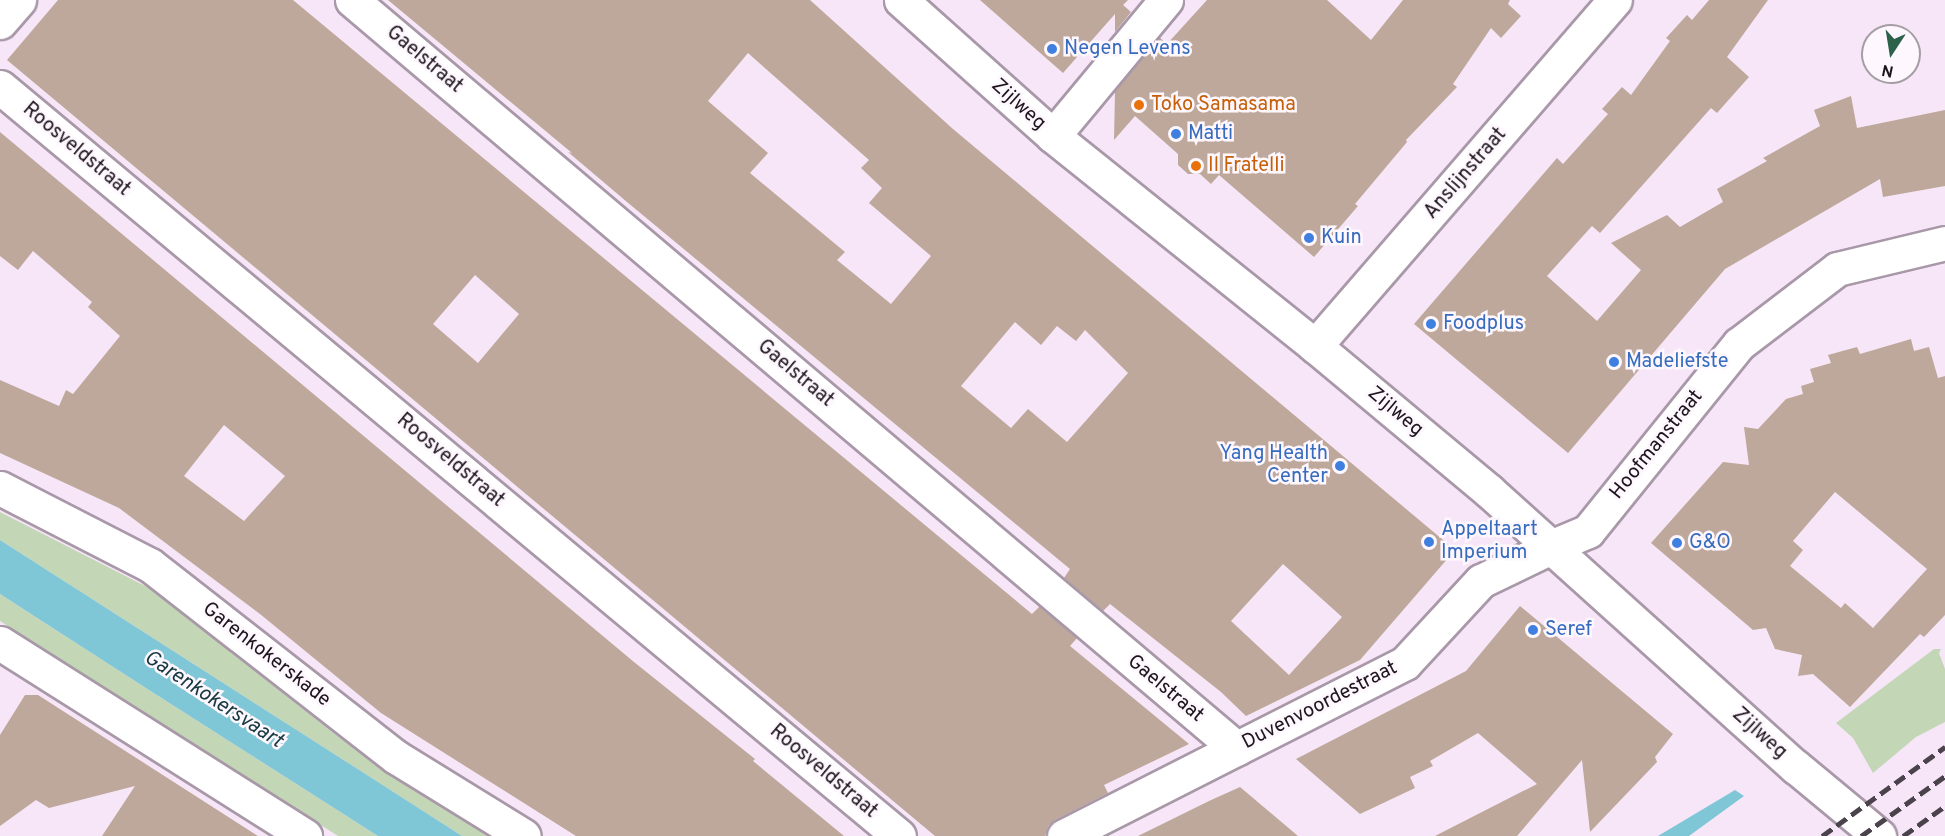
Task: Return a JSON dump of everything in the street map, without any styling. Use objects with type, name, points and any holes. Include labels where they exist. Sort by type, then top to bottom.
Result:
[{"type":"street","points":[[0,22],[19,0]]},
{"type":"street","name":"Gaelstraat","points":[[352,0],[1237,749]]},
{"type":"street","name":"Zijlweg","points":[[901,0],[1053,136],[1314,346],[1552,546],[1796,767],[1879,836]]},
{"type":"street","points":[[1053,136],[1166,0]]},
{"type":"street","name":"Anslijnstraat","points":[[1314,346],[1615,0]]},
{"type":"street","name":"Roosveldstraat","points":[[0,87],[899,836]]},
{"type":"street","name":"Hoofmanstraat","points":[[1552,546],[1588,531],[1739,344],[1756,330],[1837,269],[1945,243]]},
{"type":"street","name":"Garenkokerskade","points":[[0,488],[150,565],[396,757],[524,836]]},
{"type":"street","name":"Duvenvoordestraat","points":[[1064,836],[1404,663],[1481,581],[1552,546]]},
{"type":"street","points":[[4,655],[305,836]]},
{"type":"green space","points":[[0,512],[151,589],[340,738],[494,836],[462,836],[0,540]]},
{"type":"green space","points":[[0,594],[378,836],[338,836],[0,621]]},
{"type":"green space","points":[[1934,649],[1941,649],[1939,653],[1945,669],[1945,722],[1916,737],[1873,773],[1853,738],[1836,723]]},
{"type":"water","name":"Garenkokersvaart","points":[[0,540],[462,836],[378,836],[149,690],[0,594]]},
{"type":"water","points":[[1735,790],[1744,796],[1689,836],[1658,836]]},
{"type":"building","points":[[58,0],[293,0],[1032,614],[1040,606],[1077,638],[1070,646],[1189,744],[1104,785],[1108,793],[1055,820],[1048,826],[1045,836],[935,836],[7,60]],"holes":[[[475,275],[519,314],[478,363],[433,324]]]},
{"type":"building","points":[[388,0],[810,0],[953,129],[1455,550],[1360,660],[1246,716],[1221,692],[1110,604],[1103,611],[1064,578],[1070,569],[568,152],[572,153]],"holes":[[[748,53],[869,160],[861,168],[882,188],[869,203],[931,256],[891,304],[837,260],[845,252],[750,173],[768,153],[708,101]],[[1015,322],[1041,345],[1057,326],[1076,341],[1085,330],[1128,373],[1067,442],[1028,409],[1011,428],[961,386]],[[1283,564],[1342,617],[1289,675],[1231,621]]]},
{"type":"building","points":[[980,0],[1128,0],[1123,5],[1131,12],[1115,32],[1115,14],[1063,73]]},
{"type":"building","points":[[1207,0],[1327,0],[1371,40],[1403,0],[1510,0],[1508,4],[1521,16],[1501,38],[1491,28],[1453,84],[1457,87],[1406,140],[1407,142],[1355,204],[1358,206],[1314,257],[1219,175],[1211,184],[1200,174],[1188,174],[1178,165],[1178,154],[1135,116],[1114,140],[1115,91],[1159,37],[1167,44]]},
{"type":"building","points":[[1709,0],[1768,0],[1727,57],[1749,77],[1717,113],[1711,108],[1600,233],[1592,226],[1547,276],[1597,321],[1641,270],[1611,243],[1667,215],[1680,227],[1723,202],[1717,189],[1767,161],[1763,158],[1820,126],[1814,110],[1851,96],[1857,128],[1945,110],[1945,186],[1883,197],[1880,179],[1725,269],[1568,453],[1414,324],[1557,158],[1563,164],[1608,114],[1602,109],[1622,87],[1631,95],[1670,41],[1666,38],[1687,15],[1692,20]]},
{"type":"building","points":[[0,132],[634,662],[755,759],[753,761],[844,836],[576,836],[381,713],[260,614],[119,508],[0,453],[0,380],[59,406],[66,390],[73,394],[120,336],[88,307],[92,302],[33,251],[18,270],[0,256]],"holes":[[[224,425],[285,476],[244,521],[184,476]]]},
{"type":"building","points":[[1911,339],[1914,351],[1929,347],[1938,378],[1945,376],[1945,615],[1924,637],[1920,634],[1850,707],[1813,674],[1798,676],[1802,655],[1775,649],[1766,628],[1753,630],[1651,543],[1723,462],[1749,465],[1744,427],[1758,429],[1786,399],[1803,394],[1801,386],[1814,382],[1810,369],[1831,363],[1828,355],[1857,347],[1860,354]],"holes":[[[1835,492],[1927,569],[1873,628],[1845,603],[1841,608],[1790,566],[1803,550],[1793,541]]]},
{"type":"building","points":[[1520,606],[1673,734],[1655,757],[1657,762],[1590,832],[1582,760],[1517,836],[1435,836],[1537,784],[1478,733],[1430,761],[1433,766],[1410,777],[1415,788],[1360,814],[1296,759],[1466,671]]},
{"type":"building","points":[[25,695],[38,695],[258,836],[102,836],[135,786],[49,808],[36,800],[0,826],[0,735]]},
{"type":"building","points":[[1240,787],[1298,836],[1138,836],[1209,801]]},
{"type":"railway","points":[[1822,836],[1945,747]]},
{"type":"railway","points":[[1861,836],[1945,776]]},
{"type":"railway","points":[[1903,836],[1945,806]]},
{"type":"place","name":"Negen Levens","points":[[1052,49]]},
{"type":"place","name":"Toko Samasama","points":[[1139,105]]},
{"type":"place","name":"Matti","points":[[1176,134]]},
{"type":"place","name":"Il Fratelli","points":[[1196,166]]},
{"type":"place","name":"Kuin","points":[[1309,238]]},
{"type":"place","name":"Foodplus","points":[[1431,324]]},
{"type":"place","name":"Madeliefste","points":[[1614,362]]},
{"type":"place","name":"Yang Health Center","points":[[1340,466]]},
{"type":"place","name":"Appeltaart Imperium","points":[[1429,542]]},
{"type":"place","name":"G&O","points":[[1677,543]]},
{"type":"place","name":"Seref","points":[[1533,630]]}]
